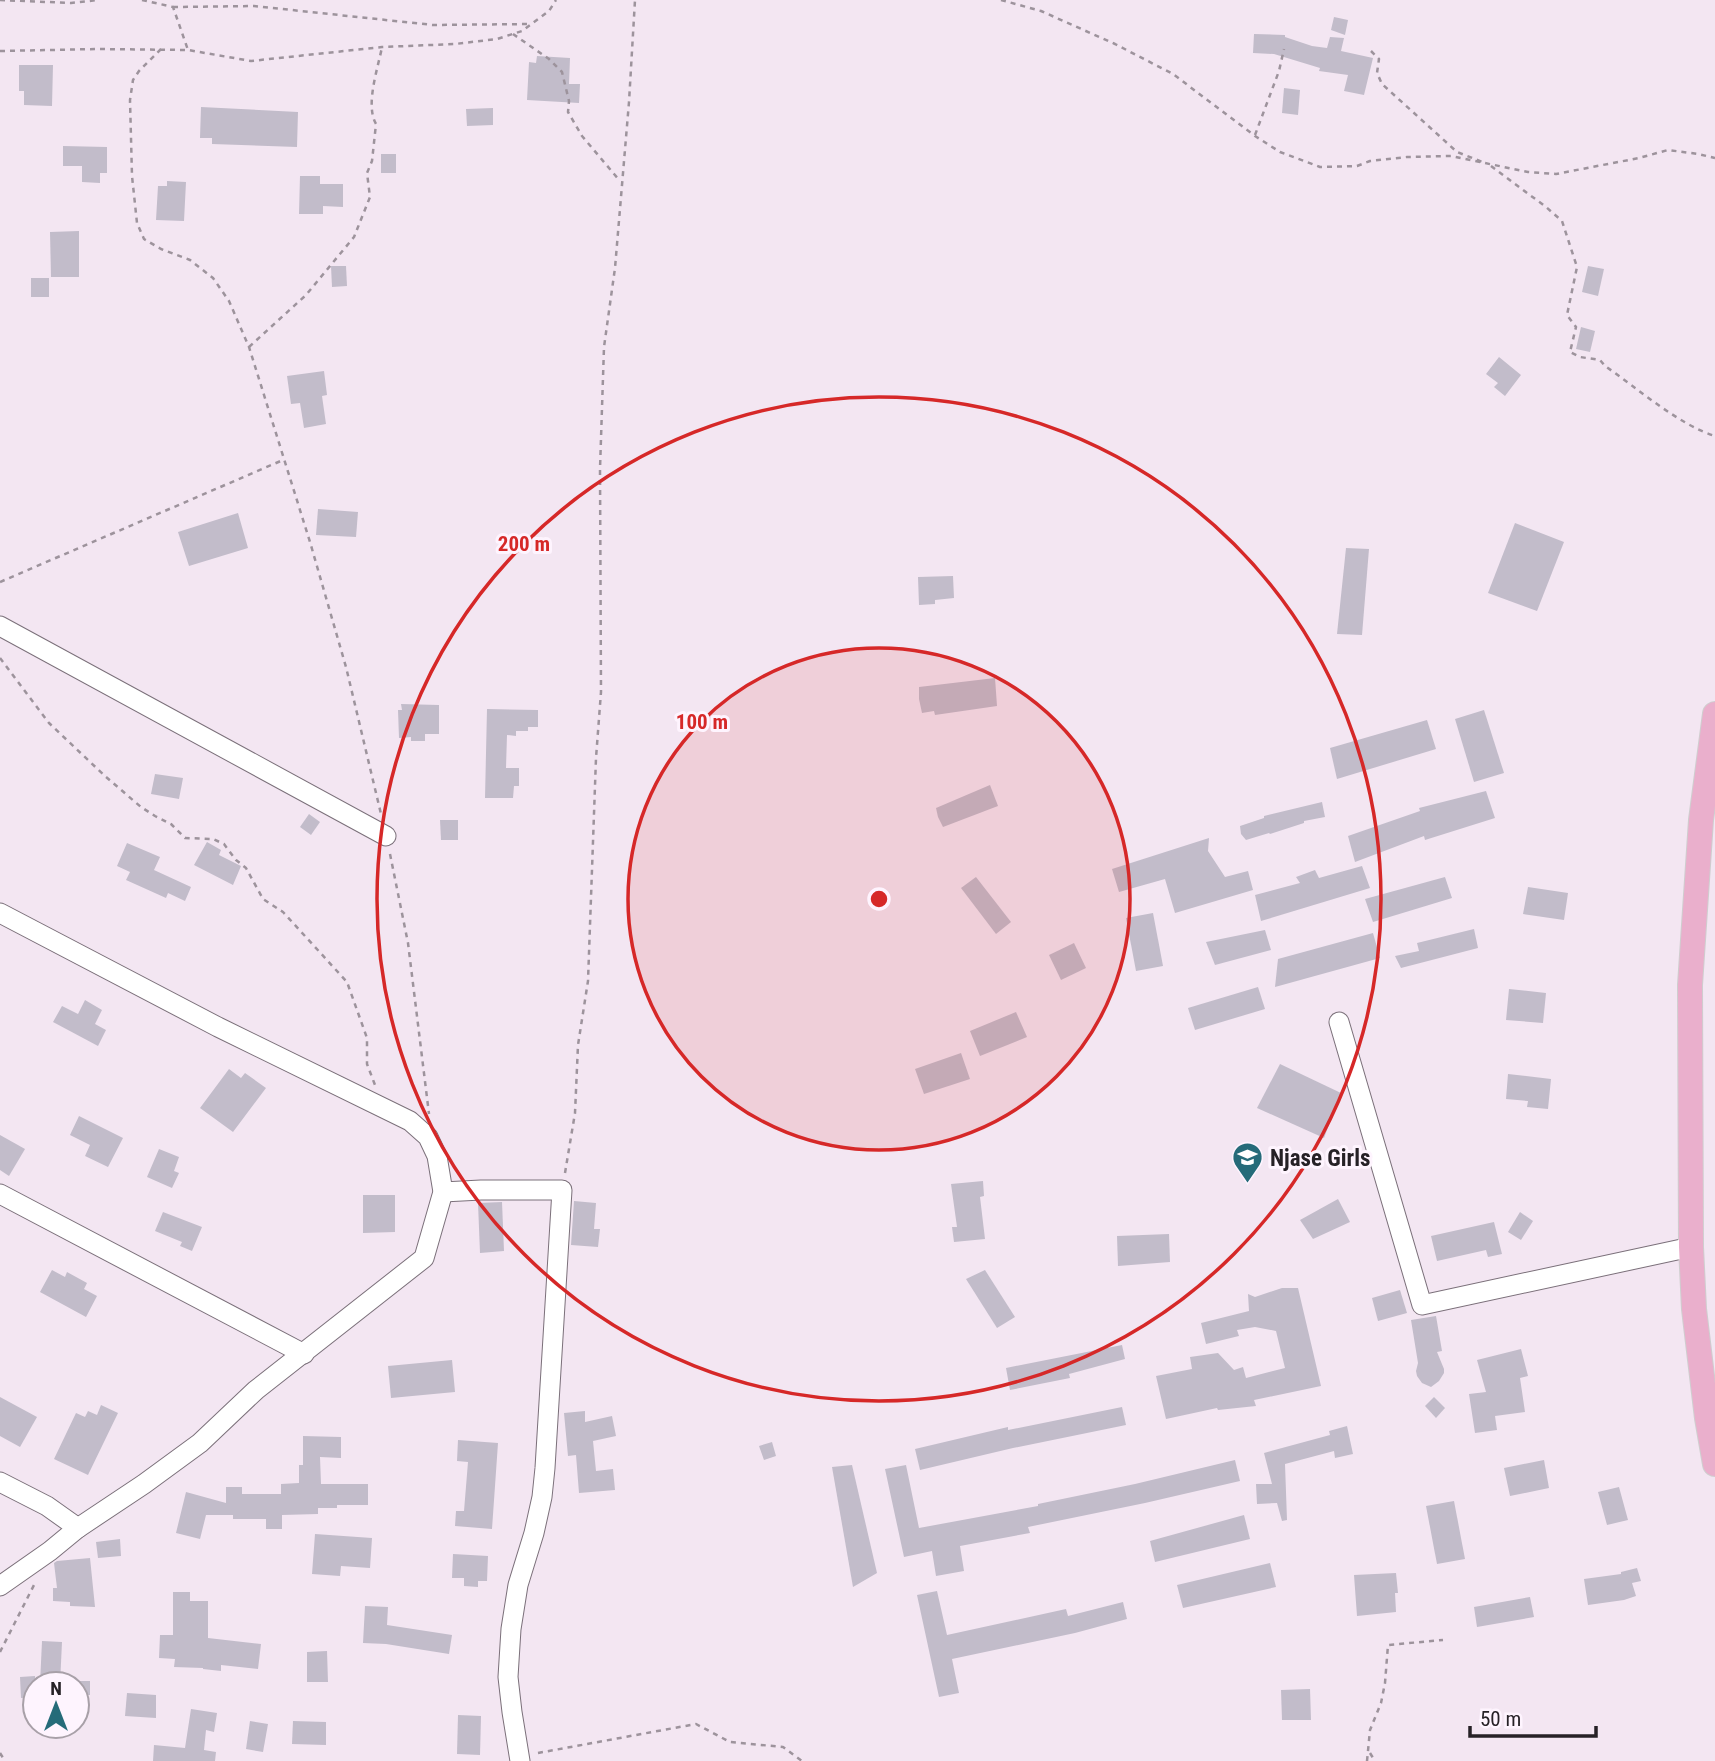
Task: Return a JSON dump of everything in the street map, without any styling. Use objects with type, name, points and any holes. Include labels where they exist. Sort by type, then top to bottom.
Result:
[{"type":"main road","points":[[1715,714],[1701,820],[1690,985],[1691,1247],[1694,1309],[1715,1464]]},
{"type":"street","points":[[0,626],[386,836]]},
{"type":"street","points":[[0,913],[218,1027],[410,1121],[428,1137],[437,1156],[443,1192],[424,1258],[256,1390],[200,1443],[0,1586]]},
{"type":"street","points":[[1339,1022],[1422,1305],[1691,1247]]},
{"type":"street","points":[[443,1192],[562,1190],[542,1497],[518,1585],[511,1629],[508,1676],[520,1759]]},
{"type":"street","points":[[0,1194],[304,1354]]},
{"type":"street","points":[[0,1482],[47,1506],[78,1528]]},
{"type":"path","points":[[0,0],[71,3],[97,0]]},
{"type":"path","points":[[142,0],[173,8],[254,6],[433,25],[532,24]]},
{"type":"path","points":[[0,51],[188,50],[251,61],[382,47],[455,44],[497,39],[522,31],[549,11],[556,0]]},
{"type":"path","points":[[562,1190],[576,1113],[578,1045],[588,981],[601,692],[600,469],[604,347],[615,268],[635,0]]},
{"type":"path","points":[[1001,0],[1041,11],[1173,74],[1280,152],[1320,166],[1357,166],[1370,161],[1407,157],[1451,156],[1528,172],[1556,174],[1668,150],[1715,158]]},
{"type":"path","points":[[173,8],[188,50]]},
{"type":"path","points":[[513,34],[549,59],[562,72],[568,112],[582,136],[621,182]]},
{"type":"path","points":[[249,347],[306,295],[354,237],[370,197],[367,173],[372,161],[376,124],[371,104],[382,47]]},
{"type":"path","points":[[1255,136],[1279,71],[1284,48]]},
{"type":"path","points":[[161,49],[133,80],[130,100],[132,176],[137,223],[144,239],[161,250],[190,260],[213,278],[229,301],[249,347],[310,541],[345,667],[386,836],[408,943],[433,1149]]},
{"type":"path","points":[[1371,51],[1379,59],[1377,73],[1382,83],[1457,152],[1490,165],[1562,221],[1577,267],[1567,315],[1576,327],[1570,352],[1580,357],[1601,360],[1605,366],[1653,401],[1699,431],[1715,436]]},
{"type":"path","points":[[0,582],[283,460]]},
{"type":"path","points":[[0,658],[49,723],[141,807],[171,824],[185,838],[213,839],[224,844],[246,868],[263,899],[283,912],[347,982],[368,1038],[368,1064],[376,1087],[391,1112]]},
{"type":"path","points":[[0,1652],[50,1551]]},
{"type":"path","points":[[1367,1761],[1370,1730],[1383,1693],[1388,1646],[1443,1640]]},
{"type":"path","points":[[520,1759],[696,1724],[730,1742],[783,1747],[802,1761]]},
{"type":"path","points":[[0,1753],[5,1761]]},
{"type":"path","points":[[1369,1754],[1376,1761]]},
{"type":"building","points":[[1334,17],[1348,20],[1345,35],[1331,30]]},
{"type":"building","points":[[1254,34],[1285,35],[1312,46],[1327,48],[1330,37],[1344,38],[1341,51],[1373,58],[1364,95],[1344,91],[1348,75],[1319,71],[1320,68],[1274,54],[1253,53]]},
{"type":"building","points":[[537,56],[570,58],[569,84],[580,84],[579,103],[527,100],[529,62],[536,63]]},
{"type":"building","points":[[19,65],[53,65],[52,106],[24,105],[24,91],[19,91]]},
{"type":"building","points":[[1284,88],[1300,90],[1298,115],[1282,113]]},
{"type":"building","points":[[201,107],[298,112],[297,147],[212,144],[212,138],[200,138]]},
{"type":"building","points":[[493,108],[493,125],[467,126],[466,109]]},
{"type":"building","points":[[63,146],[107,147],[107,173],[100,173],[100,183],[82,182],[82,166],[63,166]]},
{"type":"building","points":[[381,154],[396,154],[396,173],[381,173]]},
{"type":"building","points":[[300,176],[320,176],[320,184],[343,184],[343,207],[323,206],[323,214],[299,214]]},
{"type":"building","points":[[167,181],[186,182],[184,221],[156,220],[158,186],[167,186]]},
{"type":"building","points":[[79,231],[79,277],[51,277],[50,232]]},
{"type":"building","points":[[331,266],[346,266],[347,286],[332,287]]},
{"type":"building","points":[[1588,266],[1604,269],[1598,296],[1582,292]]},
{"type":"building","points":[[31,278],[49,278],[49,297],[31,297]]},
{"type":"building","points":[[1581,327],[1595,331],[1590,352],[1576,349]]},
{"type":"building","points":[[1499,357],[1521,375],[1505,396],[1494,387],[1498,383],[1486,374]]},
{"type":"building","points":[[324,371],[327,395],[322,396],[326,424],[304,428],[300,403],[291,404],[287,376]]},
{"type":"building","points":[[318,509],[358,512],[356,537],[316,535]]},
{"type":"building","points":[[238,513],[248,548],[189,566],[178,532]]},
{"type":"building","points":[[1515,523],[1564,542],[1537,611],[1488,593]]},
{"type":"building","points":[[1346,548],[1369,549],[1362,635],[1337,634]]},
{"type":"building","points":[[953,576],[954,598],[935,600],[935,604],[919,605],[918,577]]},
{"type":"building","points":[[995,678],[997,706],[935,715],[934,711],[922,713],[919,687]]},
{"type":"building","points":[[401,704],[439,705],[439,734],[425,734],[425,741],[411,741],[411,737],[399,738],[398,710],[402,710]]},
{"type":"building","points":[[487,709],[538,710],[538,727],[528,727],[528,731],[516,731],[516,736],[507,735],[506,768],[519,768],[519,786],[514,786],[513,798],[485,798]]},
{"type":"building","points":[[1484,710],[1504,773],[1474,782],[1455,719]]},
{"type":"building","points":[[1427,720],[1436,749],[1337,779],[1330,748]]},
{"type":"building","points":[[155,774],[183,778],[179,799],[151,794]]},
{"type":"building","points":[[990,785],[998,806],[943,827],[936,808]]},
{"type":"building","points":[[1486,791],[1495,818],[1425,840],[1424,836],[1355,862],[1348,836],[1420,811],[1419,808]]},
{"type":"building","points":[[1322,802],[1325,817],[1246,840],[1241,834],[1240,826],[1264,816]]},
{"type":"building","points":[[309,814],[320,822],[311,835],[300,827]]},
{"type":"building","points":[[440,820],[458,820],[458,840],[441,840]]},
{"type":"building","points":[[1209,838],[1208,851],[1225,877],[1248,871],[1253,890],[1175,913],[1165,879],[1119,892],[1112,869]]},
{"type":"building","points":[[207,842],[221,850],[219,855],[241,866],[233,885],[194,865]]},
{"type":"building","points":[[127,843],[160,857],[154,870],[191,887],[185,901],[168,893],[166,898],[126,880],[130,872],[117,866]]},
{"type":"building","points":[[1362,866],[1370,888],[1261,921],[1255,895],[1300,883],[1296,877],[1315,870],[1319,878]]},
{"type":"building","points":[[976,877],[1011,922],[996,934],[961,888]]},
{"type":"building","points":[[1445,877],[1452,898],[1373,922],[1365,899]]},
{"type":"building","points":[[1528,887],[1568,893],[1564,920],[1523,914]]},
{"type":"building","points":[[1153,913],[1163,966],[1136,971],[1126,918]]},
{"type":"building","points":[[1474,929],[1478,948],[1401,968],[1395,956],[1419,951],[1417,943]]},
{"type":"building","points":[[1265,930],[1271,950],[1215,965],[1206,942]]},
{"type":"building","points":[[1373,933],[1380,958],[1275,987],[1278,959]]},
{"type":"building","points":[[1074,943],[1086,968],[1061,980],[1049,955]]},
{"type":"building","points":[[1258,987],[1265,1009],[1195,1030],[1188,1008]]},
{"type":"building","points":[[1509,989],[1546,993],[1543,1023],[1506,1020]]},
{"type":"building","points":[[85,1000],[102,1010],[95,1024],[106,1030],[98,1046],[53,1022],[62,1006],[78,1014]]},
{"type":"building","points":[[1016,1012],[1027,1037],[980,1056],[970,1031]]},
{"type":"building","points":[[961,1053],[970,1079],[924,1094],[915,1069]]},
{"type":"building","points":[[1280,1064],[1341,1093],[1324,1138],[1257,1108]]},
{"type":"building","points":[[229,1069],[241,1078],[245,1073],[266,1088],[233,1132],[200,1108]]},
{"type":"building","points":[[1508,1074],[1551,1079],[1548,1109],[1527,1107],[1528,1101],[1506,1099]]},
{"type":"building","points":[[79,1116],[123,1138],[108,1167],[85,1156],[90,1145],[70,1135]]},
{"type":"building","points":[[0,1135],[25,1149],[9,1176],[0,1170]]},
{"type":"building","points":[[159,1149],[179,1157],[174,1171],[179,1173],[172,1188],[147,1177]]},
{"type":"building","points":[[983,1181],[984,1196],[980,1197],[985,1239],[954,1242],[952,1227],[957,1227],[951,1184]]},
{"type":"building","points":[[363,1195],[395,1195],[395,1232],[363,1233]]},
{"type":"building","points":[[1338,1199],[1350,1222],[1313,1239],[1300,1220]]},
{"type":"building","points":[[574,1201],[596,1203],[594,1229],[600,1229],[598,1247],[571,1245]]},
{"type":"building","points":[[502,1202],[504,1251],[480,1253],[478,1203]]},
{"type":"building","points":[[163,1212],[202,1227],[192,1251],[180,1246],[182,1242],[155,1231]]},
{"type":"building","points":[[1520,1212],[1533,1221],[1521,1240],[1508,1232]]},
{"type":"building","points":[[1494,1222],[1502,1254],[1488,1257],[1486,1250],[1437,1261],[1431,1236]]},
{"type":"building","points":[[1169,1234],[1170,1262],[1118,1266],[1117,1236]]},
{"type":"building","points":[[52,1270],[65,1277],[67,1272],[87,1283],[84,1289],[97,1296],[86,1317],[40,1292]]},
{"type":"building","points":[[985,1270],[1015,1317],[997,1328],[966,1279]]},
{"type":"building","points":[[1282,1288],[1298,1288],[1321,1386],[1254,1400],[1256,1406],[1217,1408],[1166,1419],[1156,1376],[1192,1369],[1190,1357],[1218,1353],[1234,1370],[1243,1367],[1246,1378],[1285,1368],[1276,1331],[1255,1327],[1237,1330],[1239,1336],[1206,1344],[1201,1323],[1249,1311],[1248,1294],[1255,1297]]},
{"type":"building","points":[[1400,1290],[1407,1313],[1378,1321],[1372,1298]]},
{"type":"building","points":[[1436,1316],[1442,1351],[1437,1352],[1444,1373],[1431,1387],[1422,1383],[1417,1376],[1418,1363],[1411,1320]]},
{"type":"building","points":[[1122,1345],[1125,1359],[1069,1374],[1070,1378],[1010,1390],[1006,1368]]},
{"type":"building","points":[[1521,1349],[1528,1376],[1520,1378],[1525,1412],[1495,1416],[1497,1430],[1475,1433],[1469,1394],[1486,1392],[1477,1360]]},
{"type":"building","points":[[452,1360],[455,1392],[391,1398],[388,1366]]},
{"type":"building","points":[[0,1397],[37,1417],[20,1447],[0,1436]]},
{"type":"building","points":[[1434,1397],[1445,1408],[1436,1418],[1425,1406]]},
{"type":"building","points":[[101,1405],[118,1413],[88,1475],[54,1459],[76,1413],[85,1417],[88,1411],[97,1415]]},
{"type":"building","points":[[1122,1407],[1126,1425],[920,1470],[915,1449],[1008,1427],[1008,1430]]},
{"type":"building","points":[[585,1411],[585,1422],[612,1416],[616,1436],[593,1441],[596,1471],[613,1469],[615,1490],[579,1493],[576,1455],[568,1456],[564,1413]]},
{"type":"building","points":[[1347,1426],[1353,1454],[1335,1458],[1334,1451],[1285,1464],[1287,1520],[1282,1521],[1277,1503],[1257,1504],[1256,1484],[1272,1484],[1264,1453],[1330,1435],[1329,1431]]},
{"type":"building","points":[[303,1436],[341,1437],[341,1458],[320,1457],[321,1484],[368,1484],[368,1505],[337,1505],[337,1508],[318,1508],[318,1514],[282,1515],[282,1529],[266,1529],[266,1519],[233,1519],[233,1515],[206,1515],[200,1539],[176,1533],[186,1492],[226,1503],[226,1487],[242,1487],[242,1494],[281,1494],[281,1484],[299,1483],[299,1465],[303,1465]]},
{"type":"building","points":[[458,1440],[498,1443],[492,1529],[455,1526],[456,1511],[464,1511],[468,1462],[457,1461]]},
{"type":"building","points":[[772,1442],[776,1456],[764,1460],[759,1446]]},
{"type":"building","points":[[1235,1460],[1240,1481],[1028,1527],[1030,1533],[960,1546],[964,1571],[936,1576],[932,1551],[904,1557],[885,1469],[906,1465],[919,1528],[1038,1506]]},
{"type":"building","points":[[1544,1460],[1549,1488],[1510,1496],[1504,1468]]},
{"type":"building","points":[[852,1465],[877,1573],[853,1587],[832,1467]]},
{"type":"building","points":[[1619,1487],[1628,1520],[1607,1525],[1598,1492]]},
{"type":"building","points":[[1454,1501],[1465,1559],[1437,1564],[1426,1506]]},
{"type":"building","points":[[1244,1515],[1250,1539],[1155,1562],[1150,1541]]},
{"type":"building","points":[[315,1534],[372,1538],[370,1568],[341,1566],[340,1576],[312,1574]]},
{"type":"building","points":[[120,1539],[121,1556],[98,1558],[96,1542]]},
{"type":"building","points":[[453,1554],[488,1556],[487,1581],[478,1581],[478,1587],[464,1586],[464,1578],[452,1578]]},
{"type":"building","points":[[90,1558],[95,1607],[70,1606],[70,1602],[53,1601],[53,1588],[57,1588],[54,1563]]},
{"type":"building","points":[[1270,1563],[1276,1587],[1183,1608],[1177,1585]]},
{"type":"building","points":[[1637,1568],[1641,1581],[1632,1583],[1636,1596],[1588,1605],[1584,1579],[1621,1574]]},
{"type":"building","points":[[1396,1573],[1396,1612],[1357,1616],[1354,1575]]},
{"type":"building","points":[[937,1591],[947,1635],[1066,1609],[1068,1616],[1123,1602],[1127,1619],[952,1659],[959,1693],[939,1697],[917,1595]]},
{"type":"building","points":[[173,1592],[190,1592],[190,1601],[208,1601],[208,1638],[261,1644],[258,1669],[221,1665],[221,1671],[174,1667],[175,1659],[159,1658],[160,1635],[173,1635]]},
{"type":"building","points":[[1530,1597],[1534,1617],[1477,1627],[1474,1607]]},
{"type":"building","points":[[365,1606],[388,1607],[387,1625],[452,1635],[449,1654],[363,1643]]},
{"type":"building","points":[[42,1641],[62,1642],[61,1670],[41,1670]]},
{"type":"building","points":[[327,1651],[328,1682],[307,1682],[307,1652]]},
{"type":"building","points":[[1310,1689],[1311,1720],[1282,1720],[1281,1690]]},
{"type":"building","points":[[127,1693],[156,1695],[156,1718],[125,1716]]},
{"type":"building","points":[[191,1709],[217,1713],[214,1732],[206,1730],[204,1750],[216,1752],[215,1761],[153,1761],[154,1745],[185,1748]]},
{"type":"building","points":[[458,1715],[481,1716],[480,1755],[457,1754]]},
{"type":"building","points":[[250,1721],[268,1724],[263,1752],[246,1749]]},
{"type":"building","points":[[293,1721],[326,1722],[326,1745],[292,1744]]},
{"type":"place","name":"Njase Girls","points":[[1247,1185]]}]
